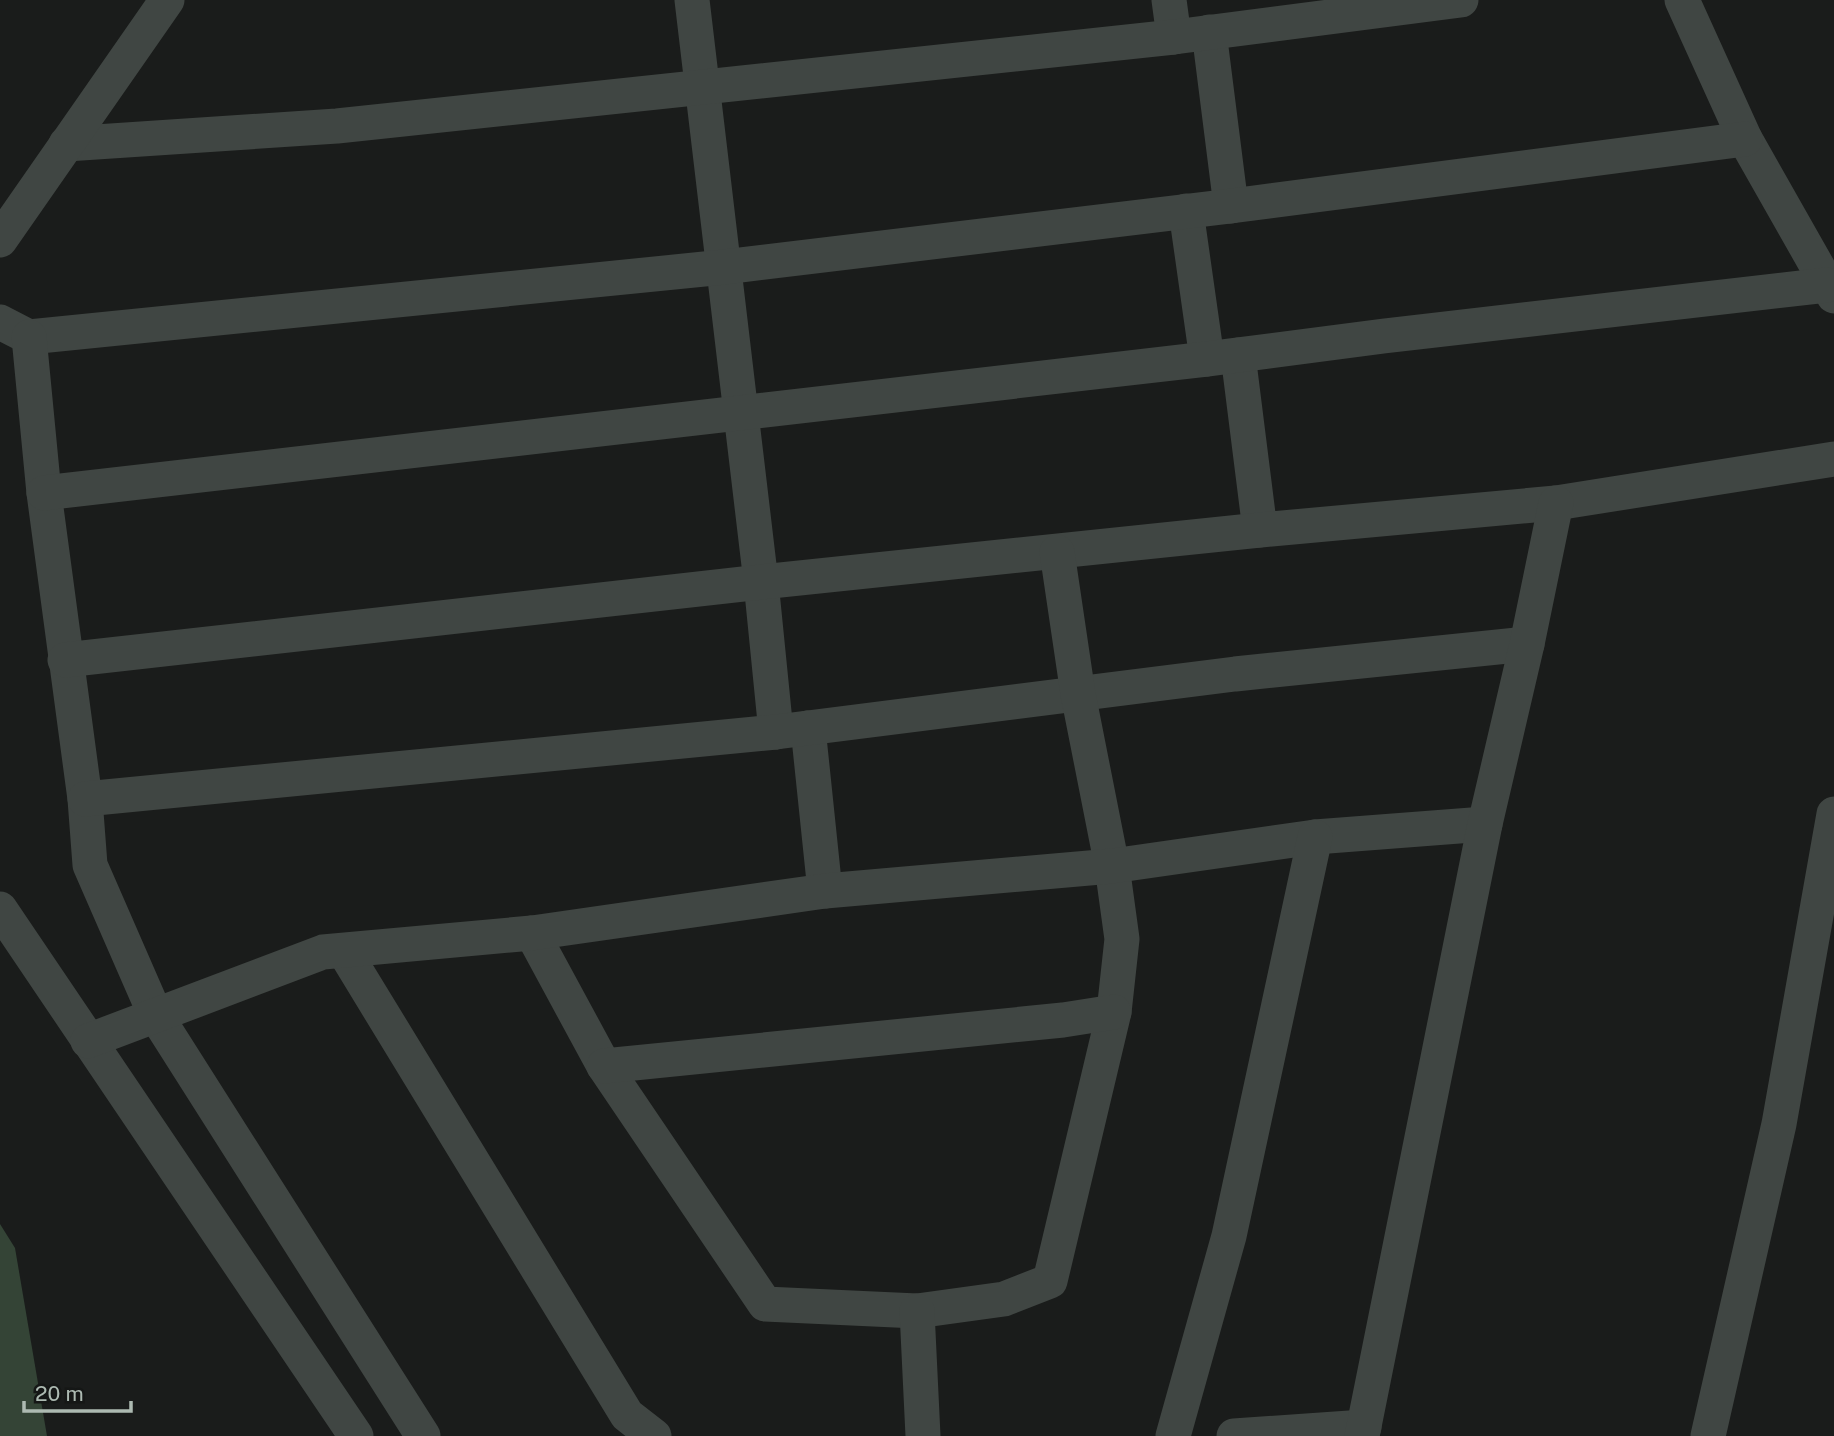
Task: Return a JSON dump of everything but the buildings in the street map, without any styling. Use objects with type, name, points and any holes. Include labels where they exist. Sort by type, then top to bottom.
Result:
[{"type":"street","points":[[0,240],[167,0]]},
{"type":"street","points":[[692,0],[761,582],[825,891]]},
{"type":"street","points":[[1169,0],[1174,37]]},
{"type":"street","points":[[66,144],[337,126],[1174,37],[1461,0]]},
{"type":"street","points":[[44,493],[1223,357],[1384,336],[1831,290],[1745,139],[1682,0]]},
{"type":"street","points":[[1209,32],[1231,206]]},
{"type":"street","points":[[424,1436],[155,1014],[90,865],[85,799],[44,493],[15,329],[724,267],[1231,206],[1745,139]]},
{"type":"street","points":[[1186,211],[1223,357],[1261,530]]},
{"type":"street","points":[[65,660],[761,582],[1261,530],[1556,503],[1834,459]]},
{"type":"street","points":[[1234,1436],[1363,1431],[1485,824],[1527,644],[1556,503]]},
{"type":"street","points":[[532,933],[604,1066],[765,1304],[917,1311],[1004,1299],[1050,1281],[1114,1012],[1122,939],[1112,866],[1078,694],[1057,552]]},
{"type":"street","points":[[85,799],[792,730],[1235,674],[1527,644]]},
{"type":"street","points":[[1709,1436],[1779,1124],[1834,814]]},
{"type":"street","points":[[89,1041],[323,952],[532,933],[825,891],[1112,866],[1315,837],[1485,824]]},
{"type":"street","points":[[1173,1436],[1229,1236],[1315,837]]},
{"type":"street","points":[[0,909],[356,1436]]},
{"type":"street","points":[[344,951],[627,1415],[654,1436]]},
{"type":"street","points":[[604,1066],[1063,1020],[1114,1012]]},
{"type":"street","points":[[917,1311],[923,1436]]},
{"type":"shaded area","points":[[0,1224],[15,1248],[47,1436],[0,1436]]}]
